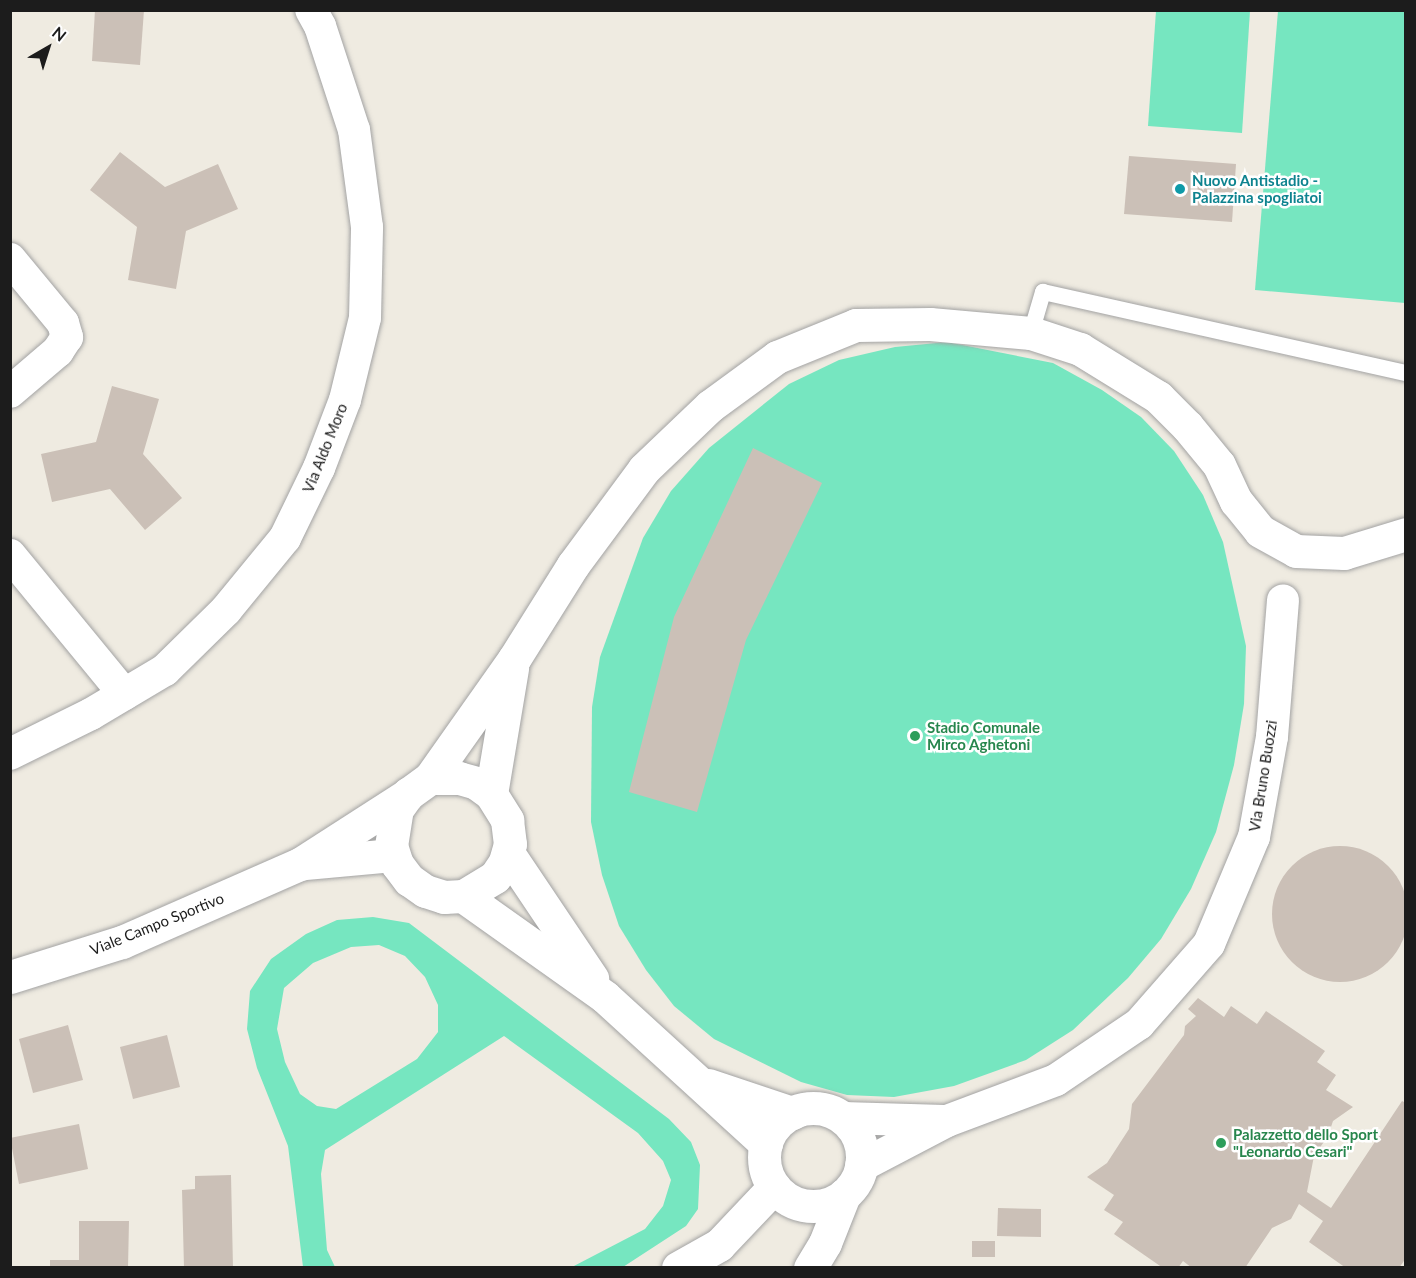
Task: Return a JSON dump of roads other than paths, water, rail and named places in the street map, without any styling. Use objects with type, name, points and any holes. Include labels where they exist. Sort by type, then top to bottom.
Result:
[{"type":"street","name":"Via Aldo Moro","points":[[10,754],[165,670],[226,610],[285,538],[319,468],[345,400],[365,318],[367,227],[354,130],[320,27],[311,10]]},
{"type":"street","points":[[10,260],[63,322],[67,337],[58,351],[10,392]]},
{"type":"street","points":[[419,786],[459,778],[491,794],[507,820],[508,853],[495,877],[463,896],[444,897],[425,891],[409,880],[393,855],[392,826],[419,786],[514,659],[573,565],[645,469],[710,406],[777,357],[859,325],[930,324],[1031,333],[1080,349],[1158,397],[1219,465],[1236,501],[1260,531],[1296,551],[1344,553],[1406,534]]},
{"type":"street","points":[[10,555],[124,694]]},
{"type":"street","name":"Via Bruno Buozzi","points":[[861,1166],[948,1122],[1056,1080],[1139,1024],[1209,944],[1254,837],[1272,737],[1283,600]]},
{"type":"street","points":[[491,794],[514,659]]},
{"type":"street","name":"Viale Campo Sportivo","points":[[10,977],[122,942],[300,864],[419,786]]},
{"type":"street","points":[[508,853],[605,997]]},
{"type":"street","name":"Viale Campo Sportivo","points":[[300,864],[393,855]]},
{"type":"street","points":[[463,896],[605,997],[766,1144]]},
{"type":"street","points":[[698,1082],[792,1113],[771,1132],[766,1144],[767,1174],[774,1187],[800,1204],[831,1203],[844,1195]]},
{"type":"street","name":"Via Bruno Buozzi","points":[[792,1113],[818,1108],[843,1118],[948,1122]]},
{"type":"street","points":[[823,1259],[844,1195],[861,1166],[859,1140],[843,1118]]},
{"type":"street","points":[[678,1268],[717,1256],[774,1187]]},
{"type":"lane","points":[[1031,333],[1043,292],[1406,373]]},
{"type":"place","name":"Nuovo Antistadio - Palazzina spogliatoi","points":[[1180,189]]},
{"type":"place","name":"Stadio Comunale Mirco Aghetoni","points":[[915,736]]},
{"type":"place","name":"Palazzetto dello Sport \"Leonardo Cesari\"","points":[[1221,1143]]}]
